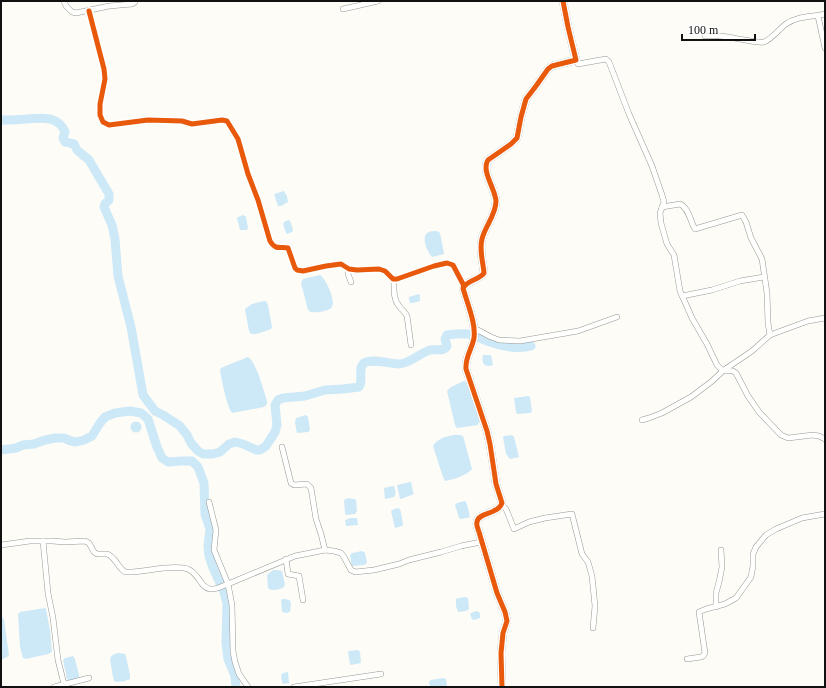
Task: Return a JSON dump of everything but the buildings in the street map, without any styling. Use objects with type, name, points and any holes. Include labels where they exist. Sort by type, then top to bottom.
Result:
[{"type":"street","points":[[64,1],[66,6],[72,12],[132,4],[135,1]]},
{"type":"street","points":[[343,9],[378,1]]},
{"type":"street","points":[[563,1],[578,64],[606,59],[609,62],[626,108],[655,173],[663,199],[660,213],[660,224],[667,244],[674,255],[682,296],[717,365],[719,368],[736,373],[748,396],[759,412],[781,435],[788,438],[813,435],[825,439]]},
{"type":"street","points":[[90,10],[104,69],[105,80],[100,104],[100,115],[102,122],[109,125],[148,120],[182,121],[192,124],[222,120],[227,121],[238,139],[272,245],[278,248],[288,248],[297,270],[303,271],[342,264],[349,269],[379,269],[385,271],[394,279],[406,277],[434,266],[447,263],[453,264],[464,286],[463,288],[474,330],[473,341],[467,357],[466,369],[487,431],[496,484],[502,505],[506,509],[514,529],[540,519],[572,514],[582,554],[588,561],[592,576],[595,606],[593,628]]},
{"type":"street","points":[[705,36],[717,36],[762,42],[767,40],[792,20],[825,14]]},
{"type":"street","points":[[818,16],[825,48]]},
{"type":"street","points":[[464,286],[484,273],[481,254],[481,240],[496,204],[487,174],[486,163],[517,138],[526,99],[548,69],[552,66],[576,60]]},
{"type":"street","points":[[662,206],[682,205],[695,229],[742,215],[751,238],[762,259],[767,293],[770,335]]},
{"type":"street","points":[[349,269],[348,274],[351,282]]},
{"type":"street","points":[[682,296],[712,290],[732,283],[764,276]]},
{"type":"street","points":[[394,279],[396,302],[407,316],[411,345]]},
{"type":"street","points":[[474,330],[499,340],[520,341],[578,331],[617,316]]},
{"type":"street","points":[[642,420],[662,413],[691,397],[712,382],[724,370],[752,351],[770,335],[808,321],[825,318]]},
{"type":"street","points":[[282,447],[291,483],[294,485],[307,484],[311,488],[315,514],[325,550]]},
{"type":"street","points":[[209,502],[216,530],[214,550],[232,605],[233,651],[235,662],[239,674],[248,687]]},
{"type":"street","points":[[502,505],[494,512],[478,518],[476,522],[481,542],[507,621],[503,634],[501,653],[502,687]]},
{"type":"street","points":[[687,659],[701,657],[704,655],[705,648],[699,612],[725,604],[736,598],[751,577],[753,554],[756,547],[766,535],[776,528],[802,518],[825,514]]},
{"type":"street","points":[[1,545],[30,541],[87,542],[90,544],[95,553],[104,554],[114,559],[119,568],[125,572],[184,568],[191,570],[206,588],[209,589],[218,588],[257,573],[286,559],[325,550],[340,553],[351,570],[355,572],[374,570],[481,542]]},
{"type":"street","points":[[43,541],[48,592],[58,660],[64,684]]},
{"type":"street","points":[[716,607],[716,593],[722,567],[721,550]]},
{"type":"street","points":[[286,559],[288,574],[299,576],[303,600]]},
{"type":"street","points":[[294,687],[381,674]]},
{"type":"street","points":[[54,687],[89,678]]},
{"type":"water","points":[[284,191],[288,202],[278,206],[274,194]]},
{"type":"water","points":[[243,215],[246,217],[247,230],[240,230],[237,218]]},
{"type":"water","points":[[288,220],[290,221],[293,229],[292,232],[287,234],[283,224]]},
{"type":"water","points":[[431,231],[437,231],[440,233],[444,254],[432,257],[427,249],[425,236]]},
{"type":"water","points":[[320,275],[330,290],[333,304],[329,310],[311,312],[308,310],[301,283],[303,279]]},
{"type":"water","points":[[419,294],[420,301],[410,303],[409,297]]},
{"type":"water","points":[[264,301],[267,302],[272,327],[271,329],[261,333],[251,334],[249,331],[245,309],[252,304]]},
{"type":"water","points":[[483,355],[491,355],[493,365],[486,366],[483,363]]},
{"type":"water","points":[[248,357],[257,370],[267,404],[264,407],[232,413],[226,399],[220,369]]},
{"type":"water","points":[[464,381],[467,382],[477,410],[479,421],[478,425],[457,428],[447,391],[451,387]]},
{"type":"water","points":[[530,397],[532,411],[530,413],[517,414],[514,398]]},
{"type":"water","points":[[306,415],[308,417],[310,430],[308,432],[297,433],[295,423],[296,418]]},
{"type":"water","points":[[134,422],[138,422],[140,423],[140,431],[134,432],[131,429],[131,425]]},
{"type":"water","points":[[454,435],[463,436],[472,469],[463,475],[445,481],[433,446],[442,438]]},
{"type":"water","points":[[512,435],[514,437],[519,457],[510,459],[506,454],[503,437]]},
{"type":"water","points":[[411,482],[414,494],[400,499],[397,485]]},
{"type":"water","points":[[394,486],[396,492],[395,496],[385,499],[384,488]]},
{"type":"water","points":[[348,498],[356,500],[357,511],[355,514],[346,515],[345,513],[344,500]]},
{"type":"water","points":[[465,501],[470,517],[461,519],[459,518],[455,505]]},
{"type":"water","points":[[399,508],[403,525],[395,528],[391,511]]},
{"type":"water","points":[[357,518],[358,525],[346,526],[345,520]]},
{"type":"water","points":[[362,551],[365,553],[367,563],[364,565],[352,566],[350,555],[352,553]]},
{"type":"water","points":[[273,570],[282,571],[285,585],[283,588],[273,590],[268,588],[267,575]]},
{"type":"water","points":[[465,597],[468,598],[469,609],[458,612],[456,599]]},
{"type":"water","points":[[282,599],[290,600],[290,612],[282,612]]},
{"type":"water","points":[[45,608],[50,630],[52,652],[26,659],[23,658],[20,647],[18,614],[20,612]]},
{"type":"water","points":[[477,611],[480,614],[480,618],[474,620],[470,614]]},
{"type":"water","points":[[1,617],[4,620],[9,655],[1,660]]},
{"type":"water","points":[[358,650],[360,652],[361,663],[351,665],[348,652]]},
{"type":"water","points":[[119,653],[125,654],[126,656],[130,679],[118,682],[114,681],[110,659],[113,655]]},
{"type":"water","points":[[73,656],[79,678],[77,680],[69,681],[67,679],[63,660]]},
{"type":"water","points":[[288,672],[289,683],[283,684],[281,675]]},
{"type":"water","points":[[446,679],[447,687],[430,687],[429,682],[431,680]]},
{"type":"waterway","points":[[1,120],[37,118],[54,120],[65,132],[63,138],[65,142],[74,144],[77,150],[89,160],[109,194],[109,200],[104,207],[112,225],[115,239],[118,276],[131,327],[143,395],[155,411],[180,426],[191,443],[203,454],[220,452],[229,444],[235,442],[256,450],[260,450],[266,446],[275,432],[277,425],[275,405],[278,400],[283,398],[305,396],[325,390],[359,387],[361,381],[361,368],[364,363],[372,361],[403,364],[430,350],[440,350],[446,348],[447,346],[445,339],[447,335],[469,334],[503,346],[520,348],[531,346]]},
{"type":"waterway","points":[[1,450],[16,448],[55,438],[64,438],[76,442],[84,440],[92,436],[105,417],[115,413],[130,411],[141,413],[148,419],[162,458],[168,462],[192,461],[198,467],[204,483],[205,514],[210,529],[208,546],[209,556],[224,592],[227,604],[226,643],[228,659],[235,676],[236,687]]},
{"type":"cycle path","points":[[502,687],[501,653],[503,633],[507,621],[497,593],[477,524],[478,519],[481,516],[497,510],[502,503],[496,484],[487,431],[466,369],[474,338],[474,326],[463,288],[465,285],[484,273],[481,243],[483,234],[496,206],[495,196],[487,174],[486,164],[488,160],[517,138],[526,99],[548,69],[552,66],[576,60],[563,1]]},
{"type":"cycle path","points":[[89,11],[104,69],[105,79],[100,104],[100,115],[103,122],[109,125],[148,120],[182,121],[192,124],[222,120],[227,121],[238,139],[270,241],[276,247],[288,248],[297,270],[303,271],[341,264],[349,269],[379,269],[385,271],[393,279],[397,279],[447,263],[453,265],[464,286]]}]
